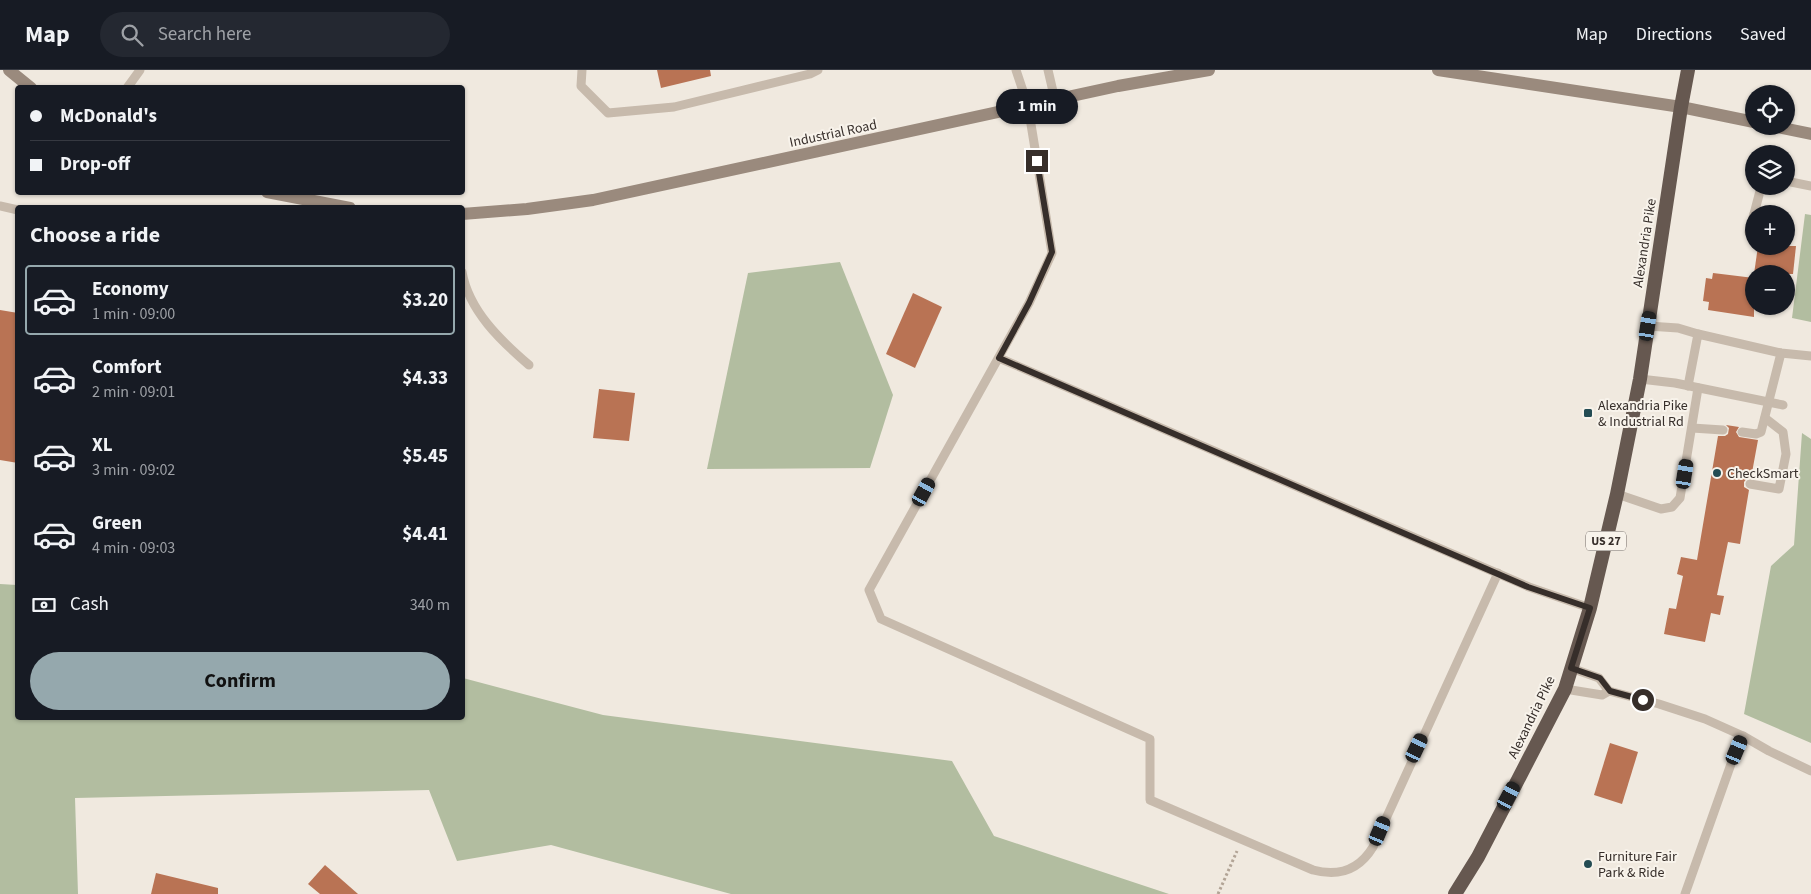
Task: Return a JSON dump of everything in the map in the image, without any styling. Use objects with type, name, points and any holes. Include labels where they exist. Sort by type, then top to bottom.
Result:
[{"type":"highway","name":"Alexandria Pike","points":[[1455,894],[1478,857],[1565,689],[1590,608],[1617,494],[1640,379],[1688,70]]},
{"type":"main road","points":[[9,70],[27,85]]},
{"type":"main road","name":"Industrial Road","points":[[465,214],[527,209],[593,200],[1055,100],[1209,70]]},
{"type":"main road","points":[[1438,70],[1681,107],[1745,120]]},
{"type":"main road","points":[[1795,131],[1811,134]]},
{"type":"main road","points":[[283,195],[334,205]]},
{"type":"lane","points":[[129,85],[140,70]]},
{"type":"lane","points":[[582,70],[581,86],[608,113],[674,107],[810,74],[818,70]]},
{"type":"lane","points":[[1016,70],[1028,106],[1052,252],[1029,303],[869,590],[881,619],[1150,739],[1150,800],[1313,870],[1334,873],[1346,870],[1365,860],[1373,847],[1498,573]]},
{"type":"lane","points":[[1048,70],[1055,100]]},
{"type":"lane","points":[[1795,183],[1811,186]]},
{"type":"lane","points":[[0,206],[15,209]]},
{"type":"lane","points":[[465,279],[475,304],[498,338],[529,365]]},
{"type":"lane","points":[[1648,326],[1678,328],[1781,353],[1811,356]]},
{"type":"lane","points":[[1688,386],[1698,334]]},
{"type":"lane","points":[[1742,432],[1756,434],[1761,432],[1781,353]]},
{"type":"lane","points":[[999,358],[1551,596],[1590,608]]},
{"type":"lane","points":[[1640,379],[1688,386],[1783,405]]},
{"type":"lane","points":[[1617,494],[1660,509],[1672,507],[1680,498],[1698,388]]},
{"type":"lane","points":[[1750,484],[1779,489],[1786,454],[1783,432],[1765,418]]},
{"type":"lane","points":[[1692,428],[1723,430]]},
{"type":"lane","points":[[1571,668],[1600,678],[1610,691],[1660,704],[1705,719],[1811,771]]},
{"type":"lane","points":[[1565,689],[1602,695],[1610,691]]},
{"type":"lane","points":[[1685,894],[1742,736]]},
{"type":"path","points":[[1218,894],[1242,838]]},
{"type":"green space","points":[[1805,214],[1811,215],[1811,322],[1792,318],[1792,315],[1795,315],[1795,294]]},
{"type":"green space","points":[[840,262],[893,395],[870,468],[707,469],[748,273]]},
{"type":"green space","points":[[1802,433],[1811,439],[1811,743],[1744,714],[1771,566],[1794,545]]},
{"type":"green space","points":[[0,584],[15,585],[15,720],[465,720],[465,679],[603,715],[952,761],[994,836],[1169,894],[731,894],[551,845],[457,861],[429,790],[75,798],[78,894],[0,894]]},
{"type":"building","points":[[657,70],[710,70],[711,76],[661,88]]},
{"type":"building","points":[[1796,246],[1794,265],[1755,265],[1757,255],[1795,255]]},
{"type":"building","points":[[1713,273],[1745,277],[1745,315],[1754,315],[1754,317],[1708,310],[1709,302],[1703,301],[1706,278],[1712,279]]},
{"type":"building","points":[[913,293],[942,307],[915,368],[886,354]]},
{"type":"building","points":[[0,310],[15,312],[15,462],[0,460]]},
{"type":"building","points":[[599,389],[635,393],[629,441],[593,438]]},
{"type":"building","points":[[1726,425],[1739,427],[1736,432],[1739,437],[1758,440],[1751,478],[1747,478],[1744,482],[1744,487],[1749,490],[1740,544],[1728,542],[1717,595],[1724,596],[1720,615],[1711,613],[1705,642],[1664,634],[1669,608],[1676,609],[1683,576],[1677,574],[1681,557],[1697,560],[1718,436],[1728,434],[1729,428]]},
{"type":"building","points":[[1610,743],[1638,752],[1622,804],[1594,795]]},
{"type":"building","points":[[325,865],[358,894],[320,894],[308,884]]},
{"type":"building","points":[[156,873],[218,888],[218,894],[151,894]]},
{"type":"place","name":"Alexandria Pike & Industrial Rd","points":[[1588,413]]},
{"type":"place","name":"CheckSmart","points":[[1717,473]]},
{"type":"place","name":"Furniture Fair Park & Ride","points":[[1588,864]]},
{"type":"route","points":[[1037,161],[1052,252],[1029,303],[999,358],[1528,587],[1590,608],[1571,668],[1600,678],[1610,691],[1643,700]]}]
